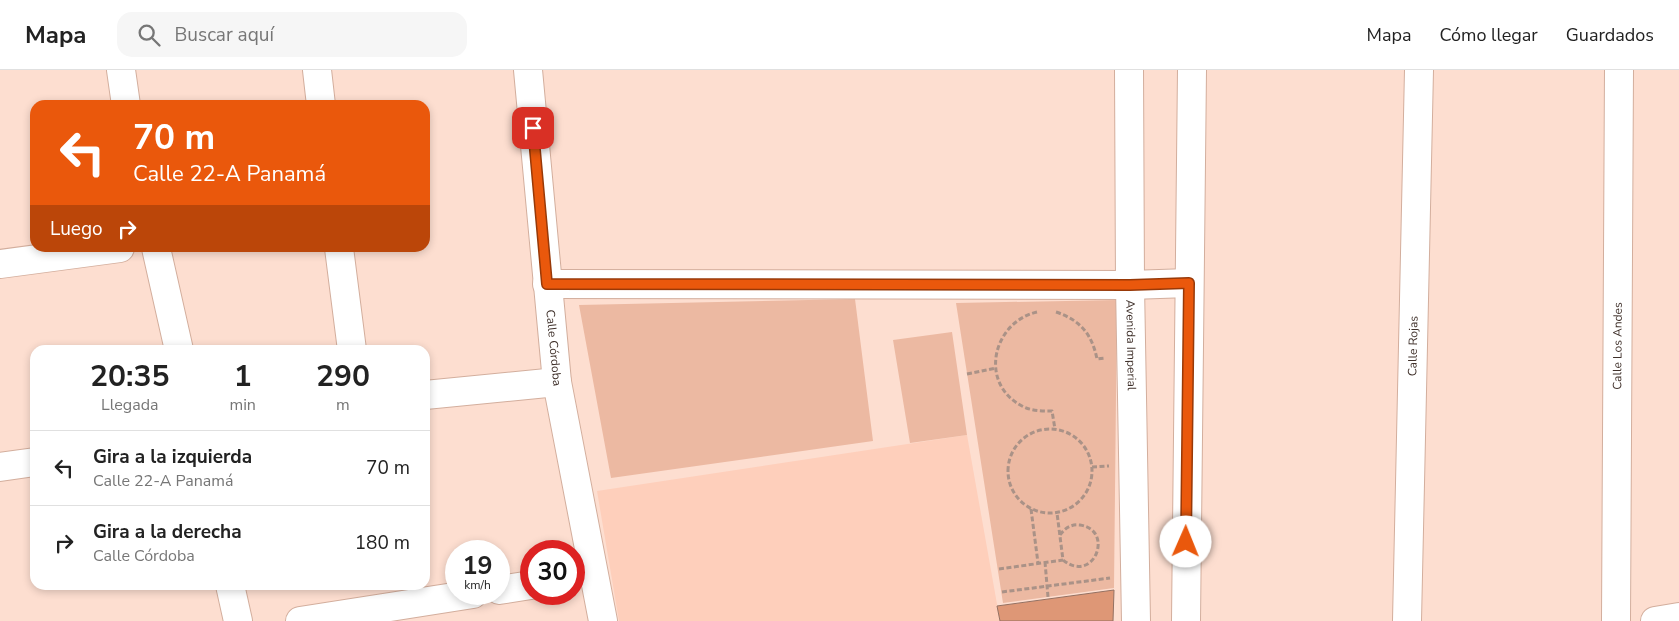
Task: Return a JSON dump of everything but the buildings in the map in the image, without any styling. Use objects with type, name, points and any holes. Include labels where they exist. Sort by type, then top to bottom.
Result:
[{"type":"street","points":[[121,70],[125,100]]},
{"type":"street","points":[[317,70],[320,100]]},
{"type":"street","name":"Calle Córdoba","points":[[528,70],[557,382],[579,540]]},
{"type":"street","name":"Avenida Imperial","points":[[1129,70],[1130,285],[1136,621]]},
{"type":"street","points":[[1186,621],[1192,70]]},
{"type":"street","name":"Calle Rojas","points":[[1407,621],[1419,70]]},
{"type":"street","name":"Calle Los Andes","points":[[1616,621],[1619,70]]},
{"type":"street","points":[[0,264],[90,252]]},
{"type":"street","points":[[157,252],[178,345]]},
{"type":"street","points":[[340,252],[351,345]]},
{"type":"street","points":[[547,284],[1130,285],[1189,283]]},
{"type":"street","points":[[430,395],[557,382]]},
{"type":"street","points":[[0,467],[30,463]]},
{"type":"street","name":"Calle Córdoba","points":[[585,578],[603,621]]},
{"type":"street","points":[[231,590],[238,621]]},
{"type":"street","points":[[300,621],[445,598]]},
{"type":"street","points":[[1655,621],[1679,617]]},
{"type":"path","points":[[1042,311],[1026,315],[1012,324],[1002,337],[996,352],[996,368],[1000,383],[1009,396],[1022,406],[1036,411],[1052,411],[1055,429]]},
{"type":"path","points":[[1048,312],[1068,316],[1080,323],[1088,333],[1097,359]]},
{"type":"path","points":[[967,374],[996,368]]},
{"type":"path","points":[[1055,429],[1069,433],[1081,442],[1089,454],[1092,467],[1087,492],[1079,502],[1069,509],[1057,513],[1048,514],[1031,509],[1020,502],[1013,492],[1008,479],[1008,466],[1012,454],[1019,442],[1030,434],[1042,430],[1055,429]]},
{"type":"path","points":[[1031,509],[1038,563]]},
{"type":"path","points":[[1057,513],[1063,560]]},
{"type":"path","points":[[999,569],[1063,560],[1075,566],[1089,564],[1097,553],[1098,540],[1090,528],[1077,524],[1064,530],[1060,536]]},
{"type":"path","points":[[1045,562],[1048,597]]},
{"type":"path","points":[[1002,592],[1136,574]]},
{"type":"shaded area","points":[[855,299],[873,441],[611,478],[579,305]]},
{"type":"shaded area","points":[[1117,300],[1114,588],[1003,603],[956,303]]},
{"type":"shaded area","points":[[952,332],[967,435],[910,443],[893,340]]},
{"type":"shaded area","points":[[967,435],[1000,621],[619,621],[597,491]]},
{"type":"route","points":[[533,128],[547,284],[1130,285],[1189,283],[1186,542]]}]
